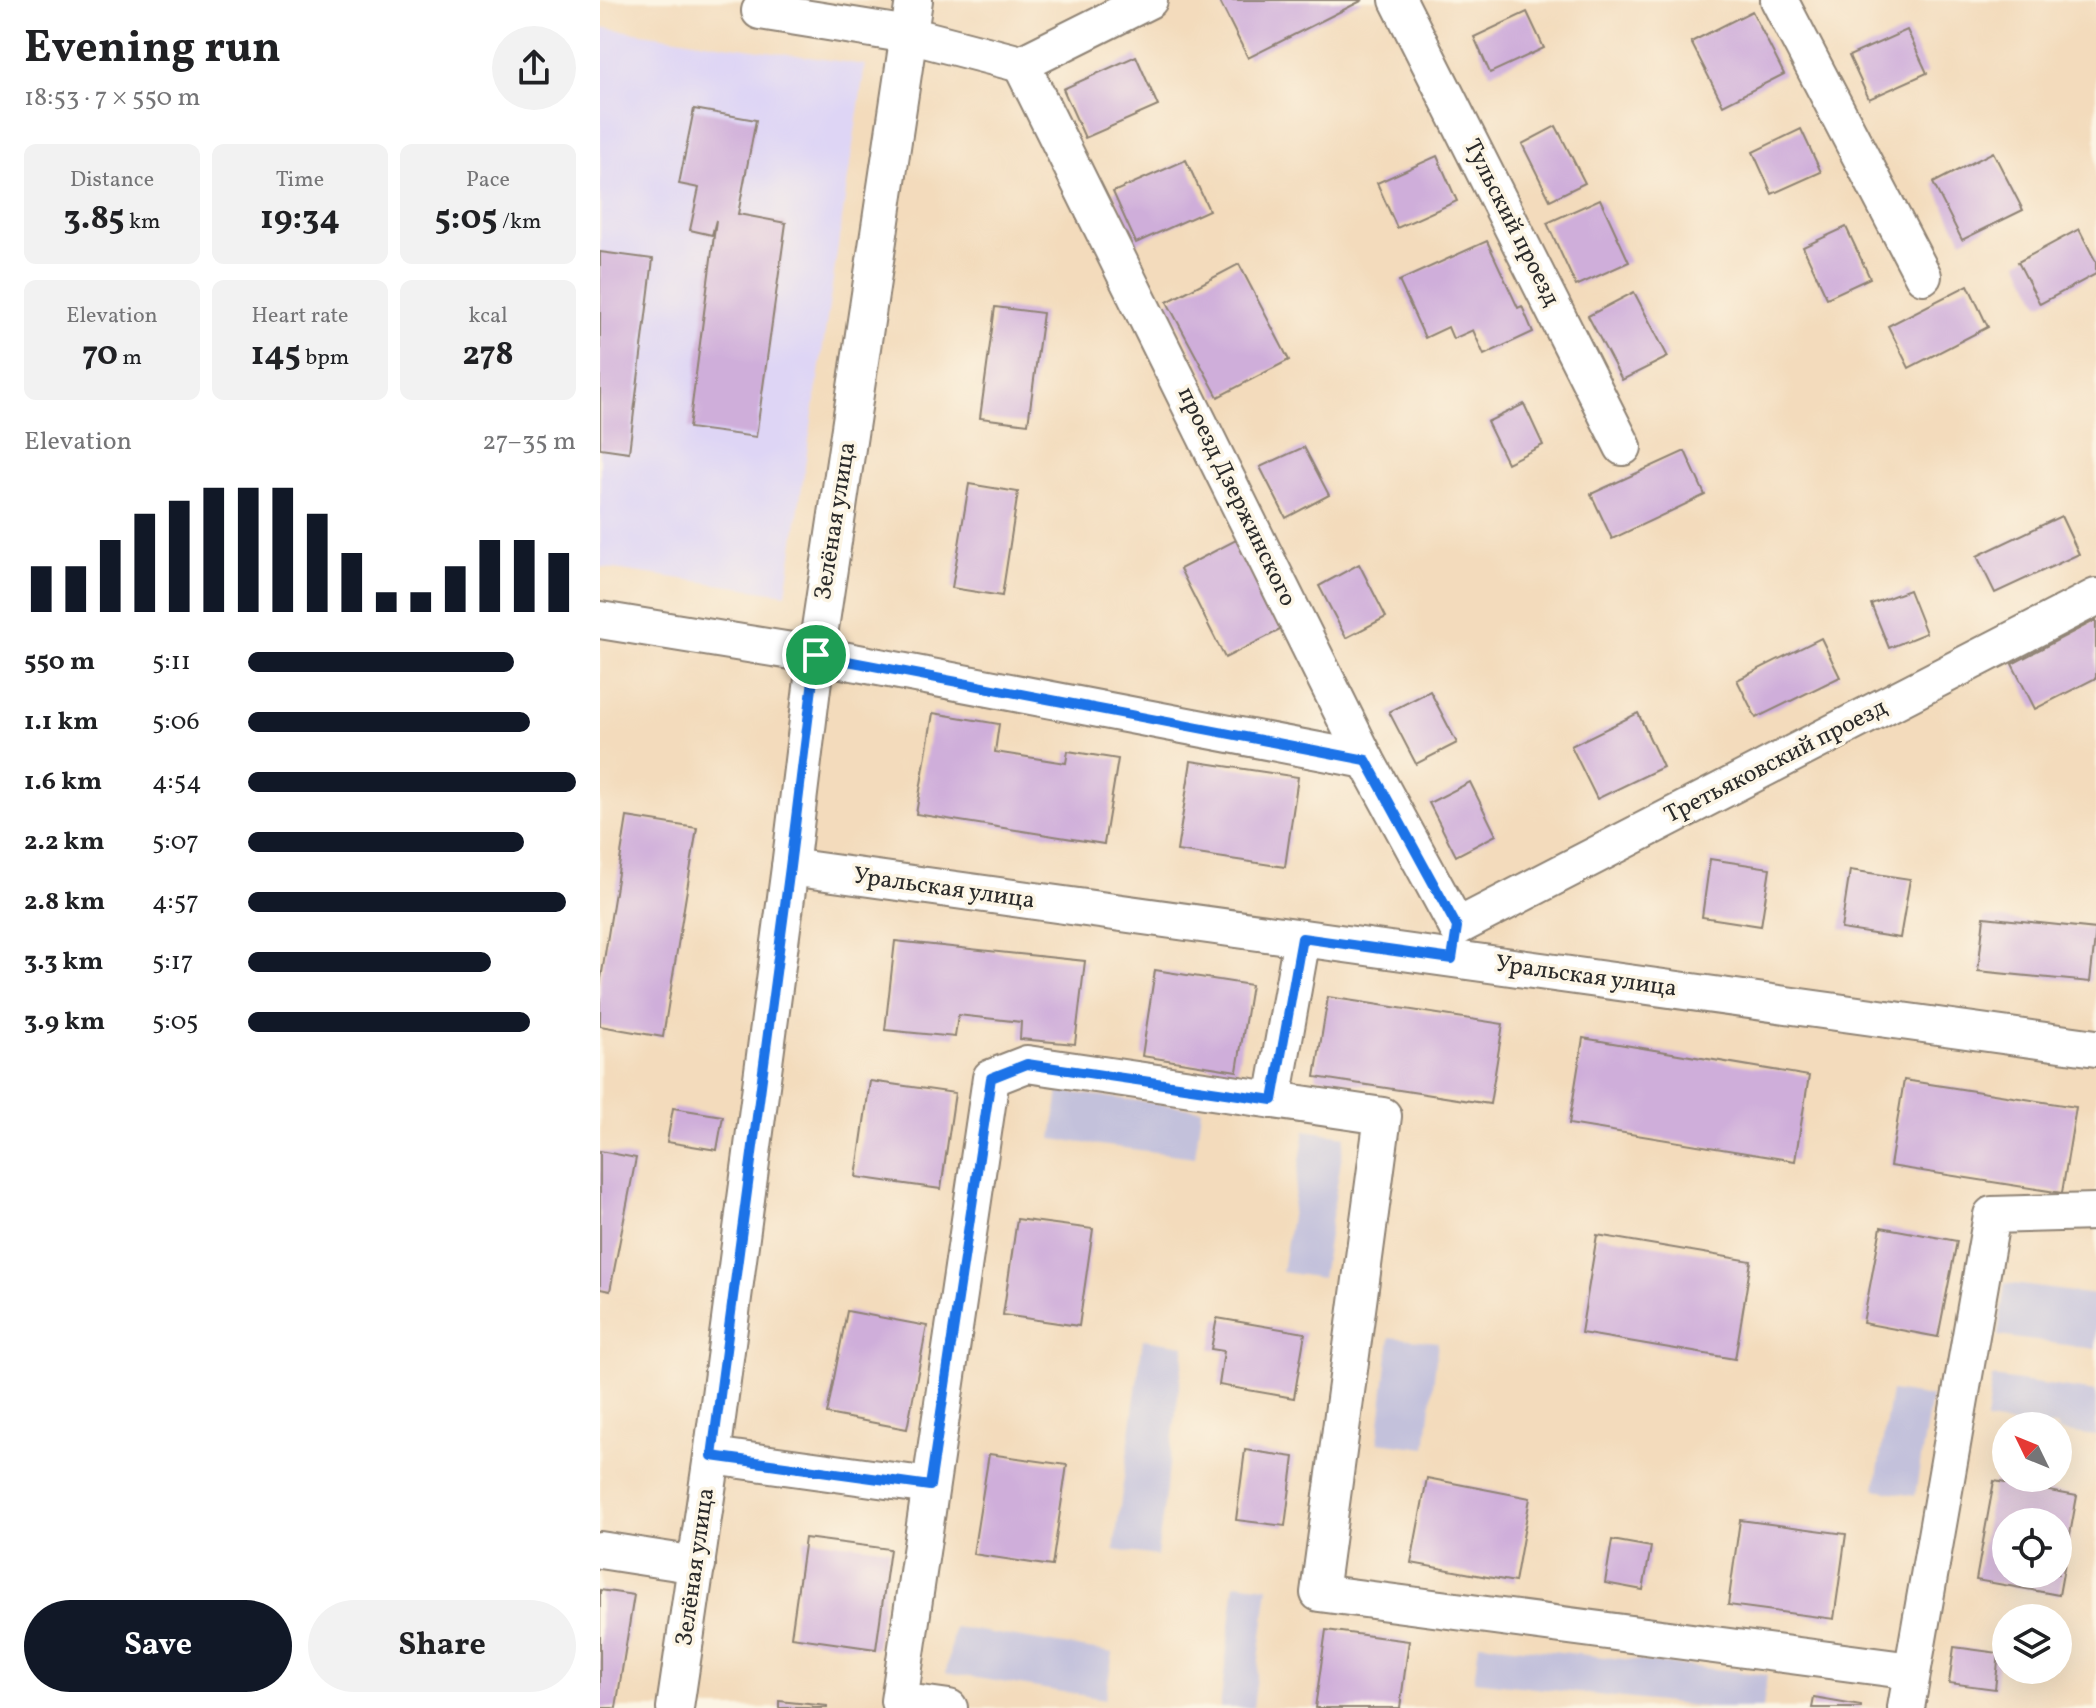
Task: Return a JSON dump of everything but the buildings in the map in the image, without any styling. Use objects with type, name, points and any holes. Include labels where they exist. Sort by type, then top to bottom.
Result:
[{"type":"street","points":[[760,11],[912,18],[1021,64],[1149,0]]},
{"type":"street","name":"Тульский проезд","points":[[1398,0],[1623,447]]},
{"type":"street","points":[[1779,0],[1923,276]]},
{"type":"street","name":"Зелёная улица","points":[[675,1708],[712,1456],[816,655],[912,18]]},
{"type":"street","name":"проезд Дзержинского","points":[[1021,64],[1454,943]]},
{"type":"street","name":"Третьяковский проезд","points":[[1454,943],[2096,597]]},
{"type":"street","points":[[600,620],[816,655],[1366,760]]},
{"type":"street","name":"Уральская улица","points":[[790,867],[1302,938],[1454,943],[2096,1048]]},
{"type":"street","points":[[1273,1100],[1302,938]]},
{"type":"street","points":[[949,1708],[899,1701],[991,1078],[1027,1064],[1383,1116],[1319,1593],[1912,1671]]},
{"type":"street","points":[[1906,1708],[1992,1215],[2096,1212]]},
{"type":"street","points":[[712,1456],[930,1486]]},
{"type":"street","points":[[600,1550],[697,1565]]},
{"type":"shaded area","points":[[600,27],[865,65],[786,594],[600,567]]},
{"type":"shaded area","points":[[1059,1091],[1201,1109],[1195,1157],[1052,1139]]},
{"type":"shaded area","points":[[1305,1130],[1345,1136],[1322,1278],[1282,1272]]},
{"type":"shaded area","points":[[2005,1283],[2096,1295],[2096,1349],[1998,1336]]},
{"type":"shaded area","points":[[1390,1337],[1438,1342],[1426,1448],[1378,1442]]},
{"type":"shaded area","points":[[1143,1339],[1185,1345],[1157,1556],[1114,1550]]},
{"type":"shaded area","points":[[1992,1377],[2096,1392],[2096,1436],[2072,1433],[2072,1412],[1992,1412],[1992,1422],[1986,1421]]},
{"type":"shaded area","points":[[1891,1391],[1931,1397],[1915,1496],[1875,1489]]},
{"type":"shaded area","points":[[1235,1583],[1268,1587],[1253,1708],[1220,1708]]},
{"type":"shaded area","points":[[954,1627],[1113,1653],[1105,1699],[946,1673]]},
{"type":"shaded area","points":[[1479,1643],[1767,1675],[1763,1708],[1713,1708],[1474,1681]]},
{"type":"route","points":[[816,655],[1366,760],[1457,927],[1452,959],[1302,938],[1273,1100],[1027,1064],[991,1078],[930,1486],[712,1456],[816,655]]}]
